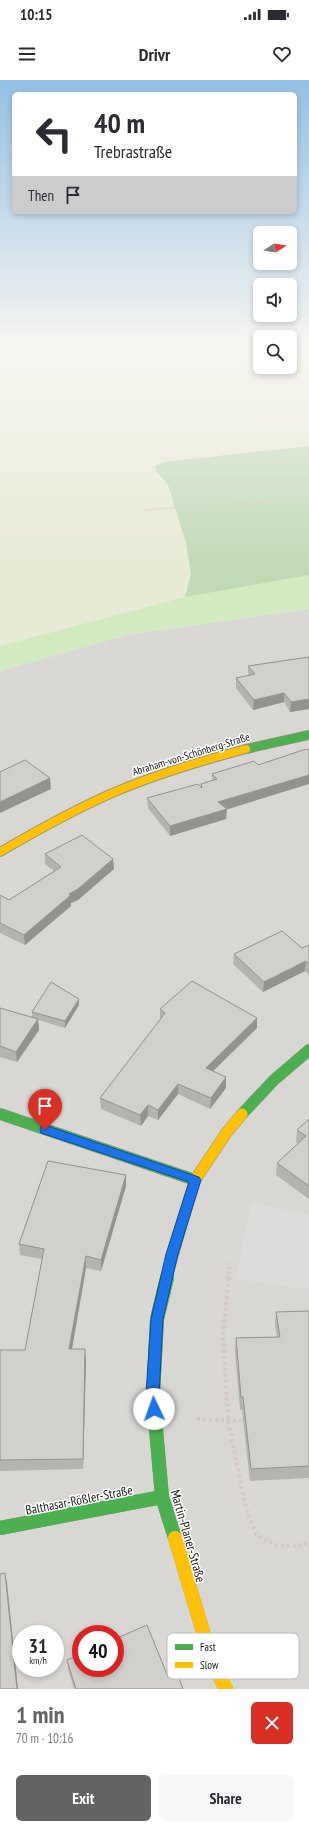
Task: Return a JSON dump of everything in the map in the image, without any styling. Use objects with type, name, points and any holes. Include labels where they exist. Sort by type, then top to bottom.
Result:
[{"type":"street","name":"Abraham-von-Schönberg-Straße","points":[[0,852],[36,831],[121,789],[170,771],[223,755],[309,735]]},
{"type":"street","name":"Martin-Planer-Straße","points":[[203,1633],[162,1497],[153,1395],[157,1319],[172,1254],[195,1180],[227,1132],[265,1087],[290,1064],[309,1050]]},
{"type":"street","points":[[0,1114],[195,1180]]},
{"type":"street","name":"Balthasar-Rößler-Straße","points":[[0,1528],[162,1497]]},
{"type":"street","name":"Martin-Planer-Straße","points":[[221,1679],[226,1689]]},
{"type":"path","points":[[145,510],[309,498]]},
{"type":"path","points":[[230,1263],[223,1332],[228,1420],[246,1509],[256,1534],[275,1545],[296,1546],[309,1543]]},
{"type":"path","points":[[197,1419],[252,1422]]},
{"type":"shaded area","points":[[309,609],[309,1689],[0,1689],[0,671],[127,635]]},
{"type":"shaded area","points":[[251,1203],[309,1214],[309,1289],[236,1279]]},
{"type":"green space","points":[[0,414],[309,414],[309,446],[164,462],[155,466],[156,471],[168,485],[186,543],[191,574],[185,597],[0,646]]},
{"type":"green space","points":[[309,446],[309,575],[185,597],[191,574],[186,543],[168,485],[156,471],[155,466],[164,462]]},
{"type":"green space","points":[[309,575],[309,609],[127,635],[0,671],[0,646],[185,597]]},
{"type":"building","points":[[309,657],[309,699],[291,702],[284,693],[254,700],[236,678],[255,674],[248,666]]},
{"type":"building","points":[[309,749],[309,775],[218,802],[227,809],[170,826],[147,798],[198,784],[202,788],[201,784],[217,779],[212,774],[254,761],[258,765]]},
{"type":"building","points":[[25,760],[50,778],[0,802],[0,772]]},
{"type":"building","points":[[82,835],[113,859],[78,889],[69,894],[71,895],[24,935],[0,923],[0,895],[9,900],[61,867],[45,854]]},
{"type":"building","points":[[282,931],[302,948],[309,945],[309,964],[306,961],[264,982],[234,954]]},
{"type":"building","points":[[192,981],[257,1018],[206,1068],[226,1077],[211,1098],[178,1084],[158,1110],[148,1105],[140,1115],[100,1098],[165,1013],[160,1009]]},
{"type":"building","points":[[51,982],[79,999],[65,1021],[32,1012]]},
{"type":"building","points":[[0,1008],[38,1019],[16,1052],[0,1046]]},
{"type":"building","points":[[309,1119],[309,1186],[277,1163],[306,1136],[297,1130]]},
{"type":"building","points":[[48,1161],[126,1175],[101,1260],[86,1256],[69,1349],[85,1349],[83,1459],[0,1460],[0,1350],[25,1350],[44,1249],[19,1244]]},
{"type":"building","points":[[309,1311],[309,1466],[251,1469],[243,1397],[241,1397],[236,1338],[280,1337],[276,1312]]},
{"type":"building","points":[[5,1573],[12,1641],[12,1677],[16,1677],[17,1689],[0,1689],[0,1574]]},
{"type":"building","points":[[147,1625],[167,1675],[167,1679],[179,1679],[183,1689],[76,1689],[72,1677],[124,1677],[124,1635]]},
{"type":"building","points":[[72,1658],[72,1676],[67,1660]]},
{"type":"traffic: fast","points":[[246,749],[309,735]]},
{"type":"traffic: fast","points":[[242,1114],[274,1080],[309,1050]]},
{"type":"traffic: fast","points":[[0,1114],[195,1180]]},
{"type":"traffic: fast","points":[[175,1538],[162,1497],[153,1395],[157,1319],[172,1254],[182,1223]]},
{"type":"traffic: fast","points":[[0,1528],[162,1497]]},
{"type":"traffic: slow","points":[[0,852],[68,814],[128,786],[206,760],[246,749]]},
{"type":"traffic: slow","points":[[182,1223],[195,1180],[227,1132],[242,1114]]},
{"type":"traffic: slow","points":[[175,1538],[203,1633]]},
{"type":"traffic: slow","points":[[221,1679],[226,1689]]},
{"type":"route","points":[[45,1130],[195,1180],[172,1254],[157,1319],[153,1395],[154,1409]]}]
